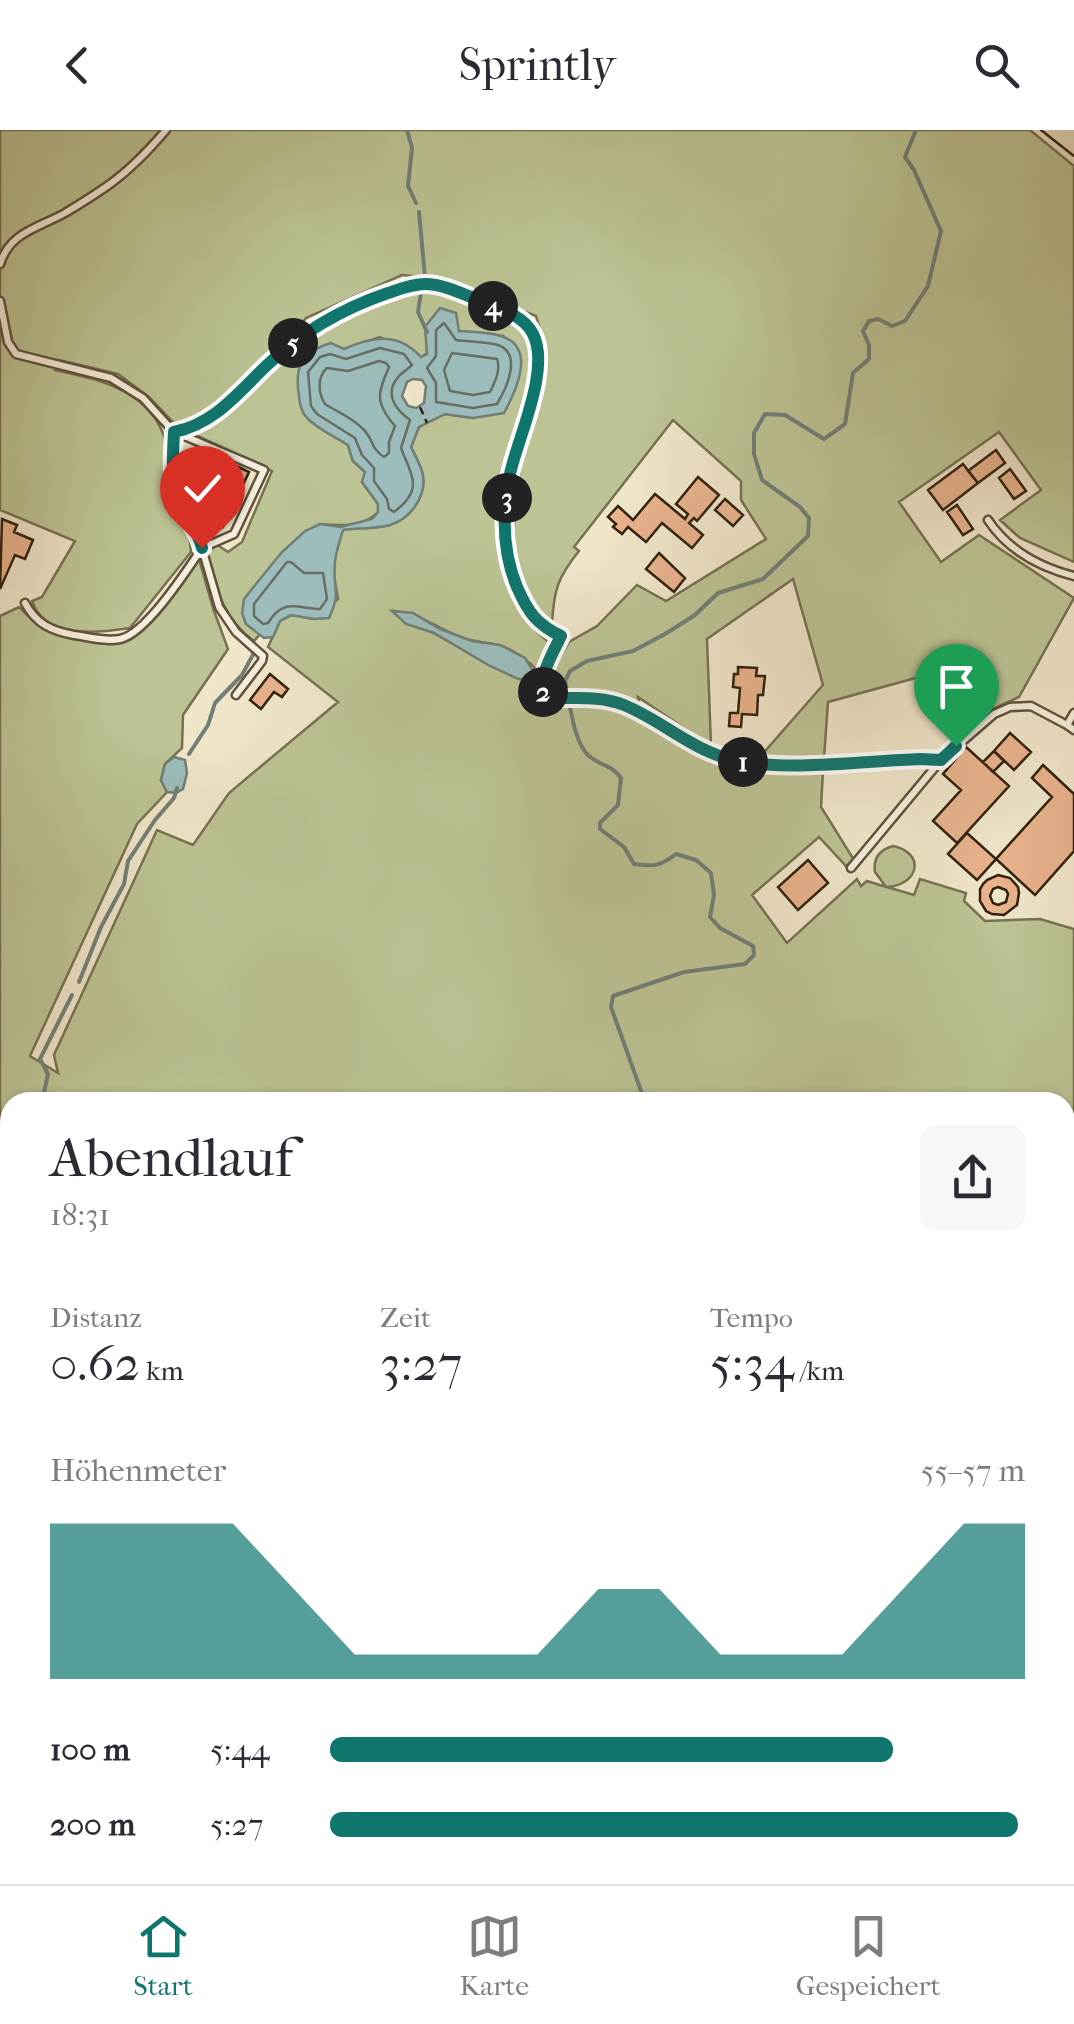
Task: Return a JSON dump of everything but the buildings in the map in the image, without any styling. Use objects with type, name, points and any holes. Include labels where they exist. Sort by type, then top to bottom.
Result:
[{"type":"lane","points":[[0,264],[9,244],[18,236],[61,215],[111,183],[144,156],[166,130]]},
{"type":"lane","points":[[174,432],[202,424],[218,413],[268,364],[334,315],[422,284],[469,296],[516,317],[535,338],[538,363],[509,480],[505,538],[514,580],[529,610],[541,626],[561,636],[545,674],[543,695],[621,704],[710,752],[739,762],[941,760]]},
{"type":"lane","points":[[0,301],[8,342],[16,354],[111,378],[142,398],[174,432],[264,470],[234,534],[202,548],[152,616],[119,640],[48,628],[25,603]]},
{"type":"lane","points":[[174,432],[175,488],[180,505],[196,528],[219,607],[236,632],[263,656],[236,695]]},
{"type":"lane","points":[[988,520],[1012,548],[1074,576]]},
{"type":"lane","points":[[850,868],[941,760],[994,714],[1010,706],[1030,706],[1070,727],[1074,713]]},
{"type":"path","points":[[420,407],[427,423]]},
{"type":"green space","points":[[0,130],[1030,130],[1074,166],[1074,562],[1020,538],[1000,520],[1041,490],[999,432],[899,502],[941,562],[979,535],[1074,598],[1019,697],[982,714],[945,670],[828,702],[824,758],[760,757],[823,685],[793,579],[707,639],[711,746],[638,697],[640,706],[631,714],[725,763],[760,770],[823,771],[821,807],[854,860],[846,866],[819,837],[752,895],[787,943],[857,879],[861,886],[867,881],[886,887],[875,872],[875,863],[881,853],[893,846],[910,855],[914,868],[906,881],[887,887],[914,895],[920,879],[966,893],[964,901],[985,921],[1040,919],[1074,929],[1074,1092],[0,1092],[0,616],[19,607],[52,633],[102,643],[124,640],[150,623],[199,559],[228,649],[183,715],[182,748],[165,764],[161,780],[167,792],[137,824],[30,1056],[58,1073],[54,1055],[157,830],[193,845],[229,793],[338,702],[268,647],[280,621],[292,615],[314,619],[338,599],[335,557],[343,529],[390,525],[415,506],[422,492],[423,476],[411,447],[419,427],[445,414],[473,418],[503,336],[459,331],[420,358],[380,337],[344,349],[310,421],[348,445],[353,461],[365,472],[362,482],[378,504],[378,512],[359,523],[320,524],[244,600],[246,624],[260,634],[254,641],[228,612],[206,552],[216,544],[228,552],[242,542],[272,471],[191,433],[224,416],[281,359],[334,315],[430,289],[490,309],[517,324],[527,335],[530,374],[497,493],[498,525],[510,584],[536,631],[550,643],[538,671],[504,647],[465,639],[394,611],[493,667],[530,681],[537,677],[538,680],[551,672],[569,642],[597,626],[637,585],[666,601],[766,539],[741,500],[741,481],[673,420],[574,547],[579,551],[558,584],[552,623],[535,609],[523,589],[514,541],[514,514],[525,443],[547,369],[536,316],[442,279],[402,275],[306,318],[216,406],[195,420],[174,423],[149,397],[118,374],[59,360],[55,370],[106,383],[136,399],[159,424],[166,442],[166,489],[188,533],[191,552],[130,628],[74,631],[48,622],[38,613],[32,601],[42,597],[75,541],[0,510]]},
{"type":"water","points":[[440,308],[456,313],[459,331],[501,336],[512,342],[521,359],[518,382],[509,404],[504,413],[473,418],[445,414],[419,427],[411,447],[423,476],[422,492],[415,506],[390,525],[343,530],[334,571],[336,596],[329,618],[291,615],[280,621],[273,637],[264,638],[246,624],[242,613],[244,599],[281,553],[305,531],[320,524],[341,527],[372,519],[378,512],[378,504],[362,482],[365,472],[353,461],[348,445],[316,426],[303,413],[298,385],[302,362],[313,351],[331,343],[344,349],[385,339],[403,343],[421,357],[427,354],[425,327]],"holes":[[[422,380],[426,386],[424,403],[416,408],[408,406],[402,396],[407,382]]]},
{"type":"water","points":[[392,611],[413,613],[472,641],[500,645],[525,658],[537,677],[530,682],[516,678],[434,633],[406,624]]},
{"type":"water","points":[[174,757],[185,760],[187,773],[183,789],[176,793],[167,792],[161,780],[165,764]]},
{"type":"waterway","points":[[407,130],[412,148],[408,186],[416,203]]},
{"type":"waterway","points":[[641,1092],[611,1007],[613,996],[684,972],[745,964],[754,955],[753,946],[720,928],[710,917],[714,895],[711,873],[696,860],[676,854],[656,865],[634,864],[624,847],[600,829],[600,823],[618,805],[621,778],[584,750],[565,681],[570,671],[587,661],[633,651],[665,634],[695,615],[718,593],[763,579],[808,536],[809,518],[800,507],[762,480],[754,454],[754,433],[765,414],[785,415],[824,439],[845,424],[853,373],[869,359],[863,331],[869,321],[878,319],[892,326],[905,321],[928,286],[941,231],[905,157],[916,130]]},
{"type":"waterway","points":[[419,212],[425,277]]},
{"type":"waterway","points":[[421,293],[418,312],[427,332]]},
{"type":"waterway","points":[[189,754],[208,725],[215,703],[242,675],[255,651]]},
{"type":"waterway","points":[[79,982],[124,884],[128,861],[174,798],[177,788]]},
{"type":"waterway","points":[[44,1092],[48,1074],[40,1059],[72,995]]},
{"type":"tram line","points":[[1041,130],[1074,156]]},
{"type":"route","points":[[202,548],[175,488],[174,432],[202,424],[218,413],[268,364],[334,315],[403,288],[441,286],[524,322],[538,349],[536,379],[509,480],[504,522],[508,560],[521,596],[541,626],[561,636],[545,674],[543,695],[621,704],[710,752],[739,762],[941,760],[956,746]]}]
